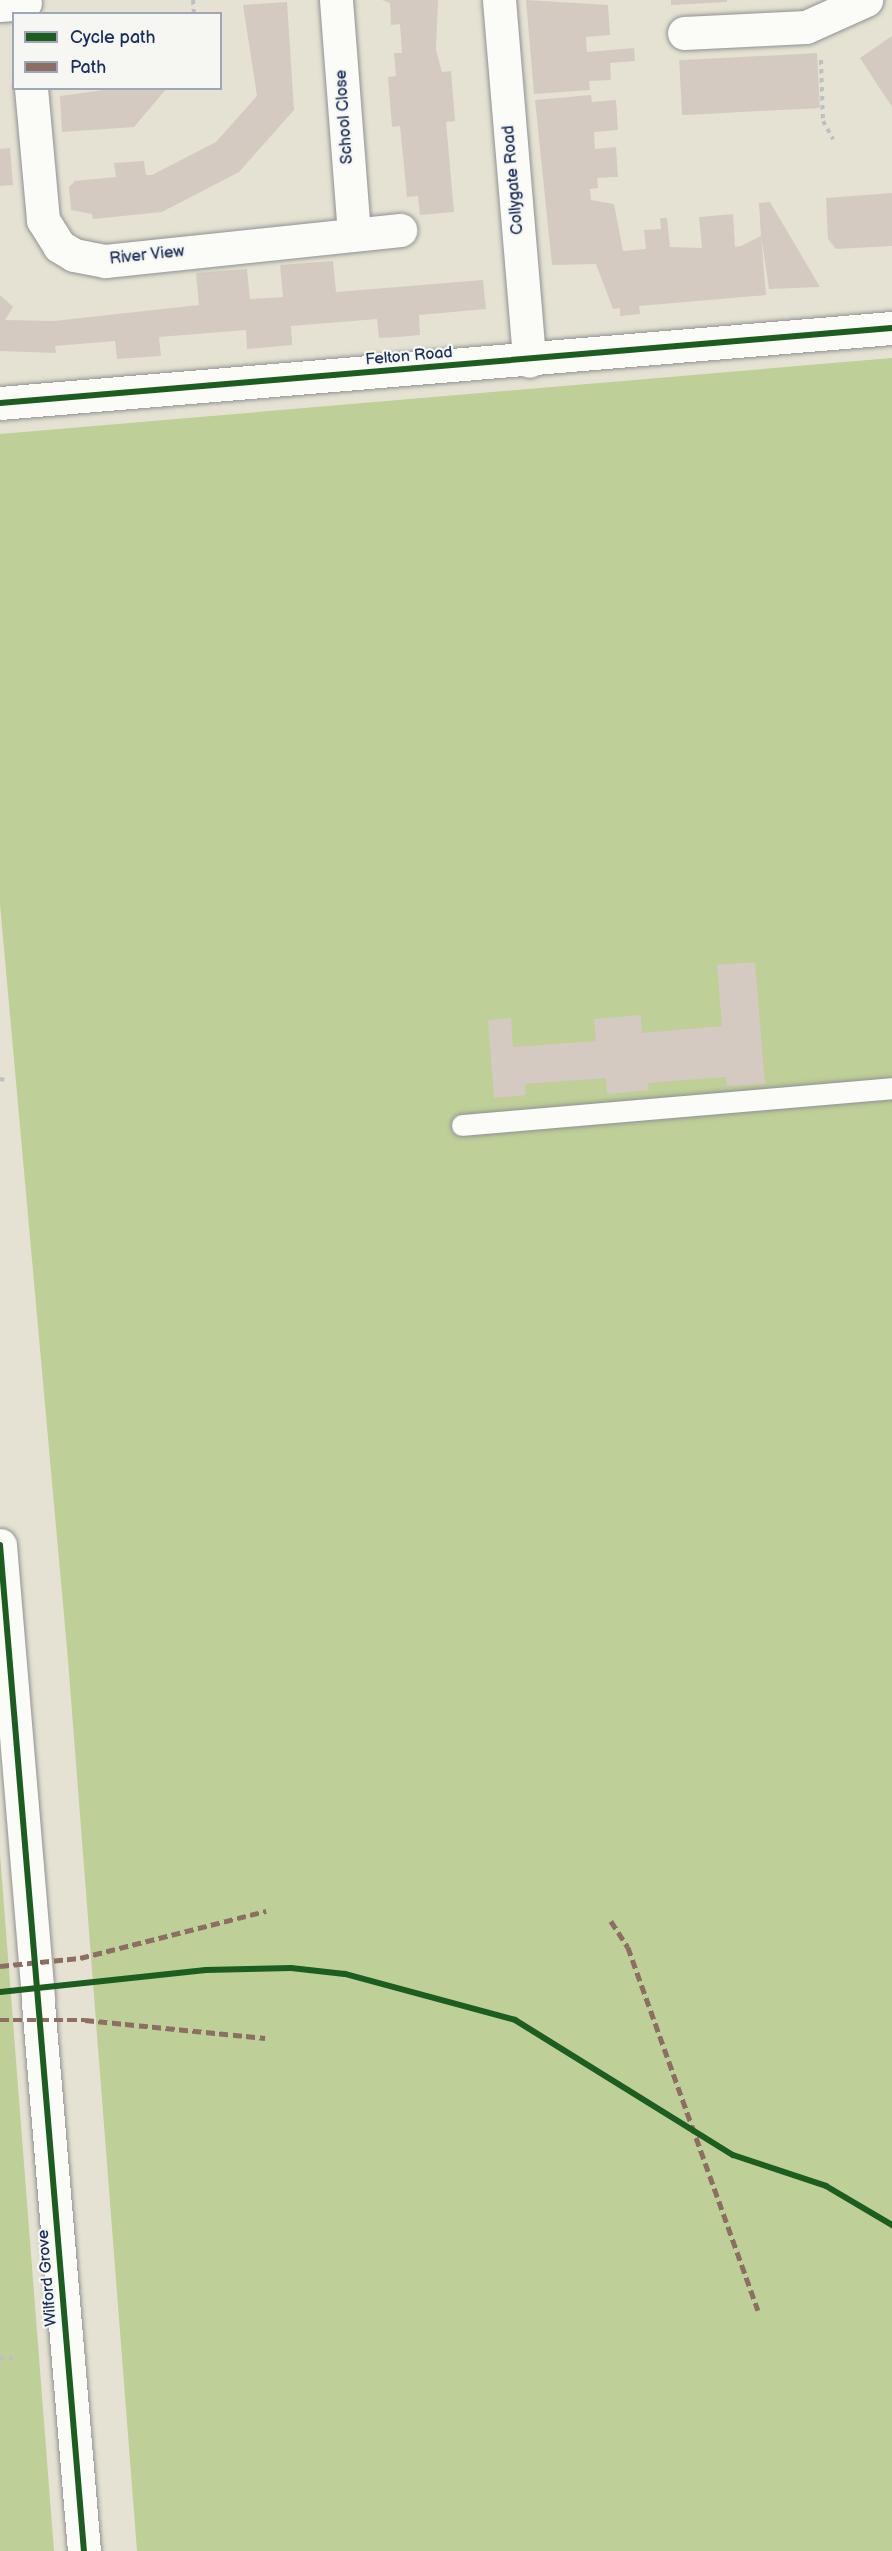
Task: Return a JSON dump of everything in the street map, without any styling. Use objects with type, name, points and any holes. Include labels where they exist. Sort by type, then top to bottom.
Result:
[{"type":"street","name":"School Close","points":[[336,0],[354,234]]},
{"type":"street","name":"Collygate Road","points":[[499,0],[529,361]]},
{"type":"street","points":[[684,33],[806,27],[866,0]]},
{"type":"street","name":"River View","points":[[31,90],[43,220],[59,246],[74,255],[105,261],[400,230]]},
{"type":"street","name":"Felton Road","points":[[0,403],[529,361],[892,328]]},
{"type":"street","name":"Wilford Grove","points":[[0,1545],[7,1697],[38,2000],[84,2551]]},
{"type":"lane","points":[[462,1125],[892,1089]]},
{"type":"path","points":[[819,21],[823,121],[833,139]]},
{"type":"path","points":[[0,2358],[19,2358]]},
{"type":"green space","points":[[892,358],[892,2551],[137,2551],[68,1660],[0,904],[0,434]]},
{"type":"green space","points":[[0,1854],[54,2551],[0,2551]]},
{"type":"building","points":[[382,0],[438,0],[436,50],[442,72],[451,71],[455,121],[446,122],[454,212],[420,215],[418,196],[407,197],[400,126],[392,127],[388,77],[396,76],[394,53],[402,53],[400,24],[391,25],[390,3]]},
{"type":"building","points":[[526,0],[608,5],[610,35],[586,37],[587,52],[634,48],[635,61],[610,63],[611,80],[589,81],[590,90],[534,94]]},
{"type":"building","points":[[671,0],[727,0],[727,2],[671,5]]},
{"type":"building","points":[[287,2],[294,110],[239,172],[162,212],[93,219],[92,214],[71,210],[69,187],[75,181],[116,177],[114,163],[144,161],[146,175],[152,175],[216,142],[257,96],[243,5]]},
{"type":"building","points":[[892,36],[892,107],[860,58]]},
{"type":"building","points":[[817,53],[820,108],[682,115],[679,60]]},
{"type":"building","points":[[104,90],[165,90],[134,127],[62,132],[60,96]]},
{"type":"building","points":[[591,95],[592,102],[616,100],[618,130],[594,132],[595,149],[616,147],[618,177],[597,178],[598,188],[590,189],[591,200],[614,204],[623,251],[646,249],[644,230],[661,229],[660,218],[667,218],[670,247],[702,248],[699,217],[733,214],[735,247],[761,236],[766,295],[639,306],[640,314],[620,316],[620,308],[613,309],[596,264],[552,265],[535,100]]},
{"type":"building","points":[[10,148],[13,185],[0,186],[0,149]]},
{"type":"building","points":[[892,193],[892,246],[836,249],[828,239],[826,198]]},
{"type":"building","points":[[770,202],[820,287],[769,289],[761,236],[759,203]]},
{"type":"building","points":[[333,261],[336,292],[483,280],[486,309],[419,315],[420,335],[398,337],[379,338],[377,319],[291,326],[292,345],[247,349],[246,330],[159,337],[161,356],[117,359],[115,341],[55,346],[56,353],[0,351],[0,295],[13,307],[5,320],[54,321],[199,305],[196,273],[247,269],[250,299],[283,297],[280,265]]},
{"type":"building","points":[[755,962],[765,1084],[727,1086],[726,1077],[648,1083],[649,1090],[607,1094],[606,1078],[525,1084],[526,1095],[494,1098],[488,1020],[511,1018],[513,1047],[596,1041],[594,1019],[641,1015],[642,1033],[722,1026],[717,965]]},
{"type":"marked path","points":[[0,1966],[80,1958],[266,1911]]},
{"type":"marked path","points":[[611,1921],[628,1947],[758,2310]]},
{"type":"marked path","points":[[0,2020],[85,2020],[265,2038]]},
{"type":"cycle path","points":[[0,403],[892,328]]},
{"type":"cycle path","points":[[0,1545],[84,2551]]},
{"type":"cycle path","points":[[0,1992],[206,1970],[291,1968],[345,1974],[515,2020],[733,2155],[826,2186],[892,2225]]}]
